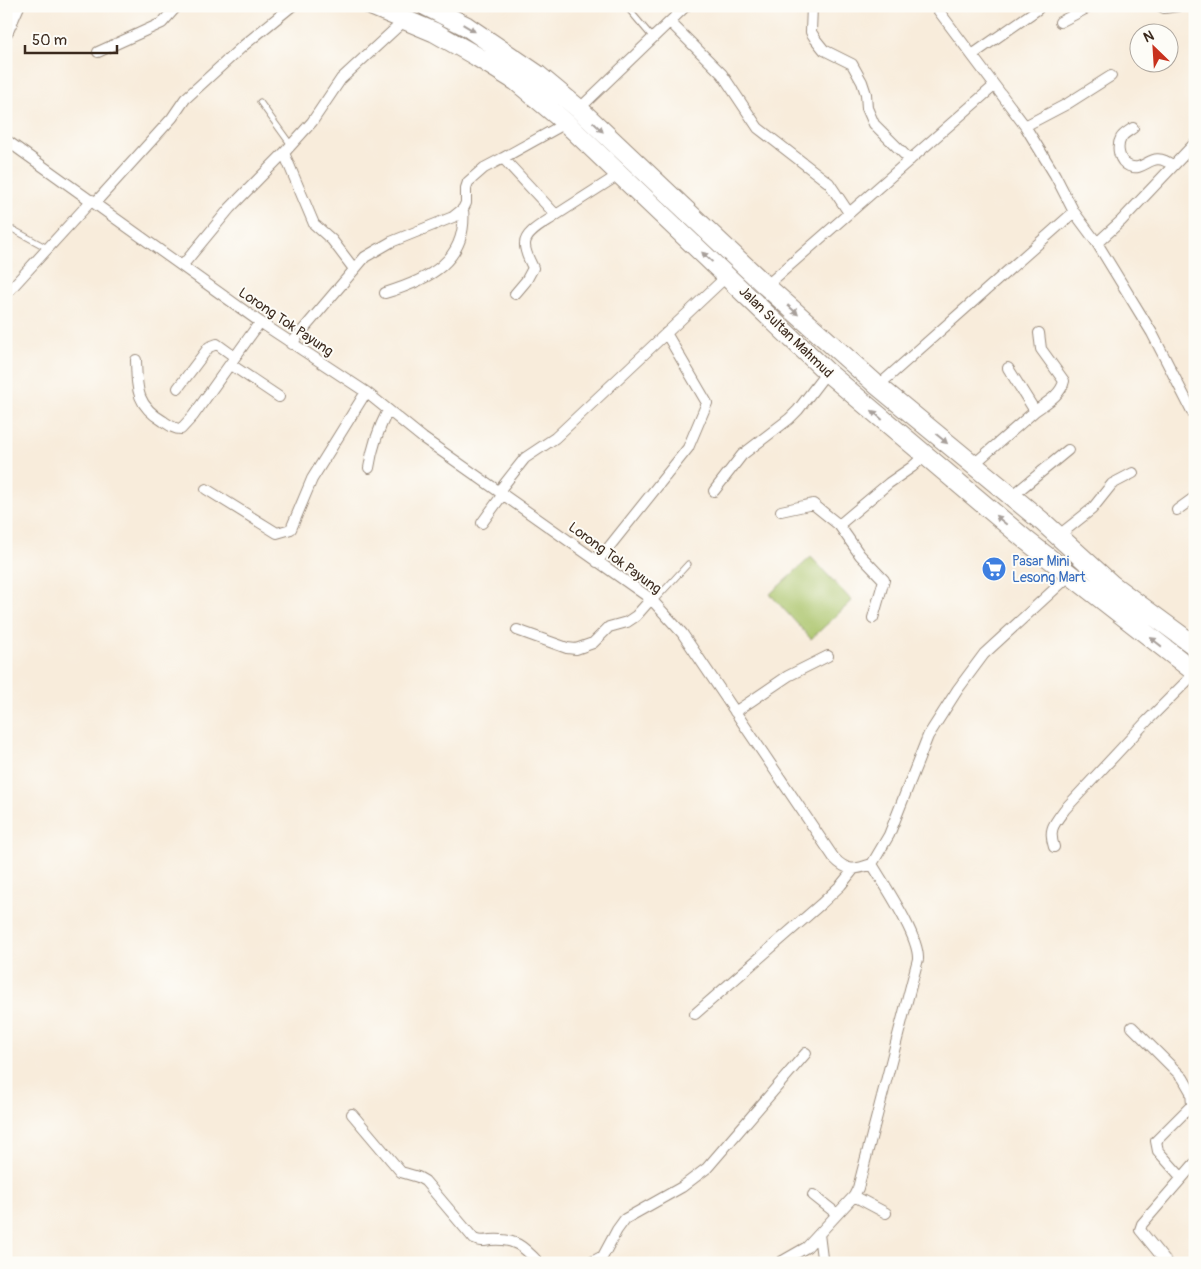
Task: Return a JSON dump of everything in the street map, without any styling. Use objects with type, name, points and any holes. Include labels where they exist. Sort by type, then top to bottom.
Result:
[{"type":"highway","name":"Jalan Sultan Mahmud","points":[[372,6],[434,32],[516,81],[566,123],[827,372],[924,456],[1027,541],[1195,673]]},
{"type":"highway","name":"Jalan Sultan Mahmud","points":[[426,6],[466,26],[538,74],[579,109],[766,286],[878,386],[1044,523],[1112,585],[1195,646]]},
{"type":"highway","points":[[1027,541],[1044,523]]},
{"type":"street","points":[[6,31],[17,6]]},
{"type":"street","points":[[98,52],[162,23],[177,6]]},
{"type":"street","points":[[6,294],[172,118],[185,99],[243,46],[292,6]]},
{"type":"street","points":[[579,109],[686,6]]},
{"type":"street","points":[[812,6],[811,32],[816,40],[824,50],[852,64],[862,82],[866,94],[867,108],[874,124],[910,160]]},
{"type":"street","points":[[935,6],[1025,126],[1056,175],[1074,212],[1097,243],[1152,333],[1195,417]]},
{"type":"street","points":[[1060,22],[1091,6]]},
{"type":"street","points":[[1160,6],[1164,8],[1178,6]]},
{"type":"street","points":[[972,56],[1038,9]]},
{"type":"street","points":[[182,266],[230,208],[312,122],[341,79],[406,19]]},
{"type":"street","points":[[670,22],[722,74],[758,128],[829,183],[850,212]]},
{"type":"street","points":[[1025,126],[1067,104],[1111,76]]},
{"type":"street","points":[[766,286],[994,86]]},
{"type":"street","points":[[291,344],[365,257],[391,242],[453,218],[463,209],[466,203],[468,182],[484,168],[566,123]]},
{"type":"street","points":[[1133,128],[1120,140],[1118,151],[1124,163],[1134,167],[1157,158],[1166,160],[1173,166]]},
{"type":"street","name":"Lorong Tok Payung","points":[[6,140],[291,344],[366,392],[423,438],[653,600],[682,633],[834,858],[842,866],[853,870]]},
{"type":"street","points":[[1097,243],[1121,221],[1195,143]]},
{"type":"street","points":[[288,149],[314,224],[332,240],[354,269]]},
{"type":"street","points":[[503,158],[556,215]]},
{"type":"street","points":[[515,294],[526,281],[533,268],[525,247],[525,241],[532,232],[620,174]]},
{"type":"street","points":[[385,293],[416,283],[445,264],[455,251],[463,234],[463,209]]},
{"type":"street","points":[[878,386],[1074,212]]},
{"type":"street","points":[[482,523],[525,458],[555,438],[727,276]]},
{"type":"street","points":[[136,360],[138,392],[142,403],[151,414],[176,429],[181,429],[193,416],[260,322]]},
{"type":"street","points":[[597,562],[688,448],[707,403],[666,332]]},
{"type":"street","points":[[974,465],[1052,399],[1062,386],[1064,381],[1042,349],[1039,334]]},
{"type":"street","points":[[178,388],[209,347],[217,344],[232,360],[279,397]]},
{"type":"street","points":[[1008,368],[1035,412]]},
{"type":"street","points":[[714,490],[742,455],[789,420],[827,372]]},
{"type":"street","points":[[206,488],[277,533],[291,529],[312,479],[366,392]]},
{"type":"street","points":[[369,468],[370,457],[388,410]]},
{"type":"street","points":[[1012,496],[1068,450]]},
{"type":"street","points":[[839,525],[888,483],[912,467],[924,456]]},
{"type":"street","points":[[1058,536],[1092,509],[1112,484],[1133,473]]},
{"type":"street","points":[[1177,510],[1195,497]]},
{"type":"street","points":[[781,511],[813,504],[839,525],[860,555],[884,580],[873,618]]},
{"type":"street","points":[[695,1014],[821,904],[841,885],[853,870],[872,864],[889,835],[928,736],[958,689],[984,654],[1070,575]]},
{"type":"street","points":[[517,630],[567,648],[576,649],[593,643],[609,627],[627,622],[653,600]]},
{"type":"street","points":[[735,712],[788,676],[828,656]]},
{"type":"street","points":[[1054,848],[1051,837],[1053,826],[1065,810],[1147,721],[1195,673]]},
{"type":"street","points":[[779,1263],[807,1247],[854,1196],[862,1176],[918,959],[919,952],[915,938],[872,864]]},
{"type":"street","points":[[1132,1027],[1183,1078],[1191,1092],[1192,1105],[1156,1141],[1158,1152],[1182,1178]]},
{"type":"street","points":[[590,1263],[603,1256],[625,1219],[682,1187],[707,1168],[806,1053]]},
{"type":"street","points":[[352,1114],[400,1172],[426,1181],[474,1239],[481,1242],[505,1239],[516,1242],[523,1246],[539,1263]]},
{"type":"street","points":[[1167,1263],[1140,1230],[1142,1224],[1194,1164]]},
{"type":"street","points":[[813,1195],[837,1214]]},
{"type":"street","points":[[854,1196],[886,1213]]},
{"type":"street","points":[[819,1234],[821,1263]]},
{"type":"lane","points":[[626,6],[653,38]]},
{"type":"lane","points":[[260,102],[288,149]]},
{"type":"lane","points":[[14,230],[49,249]]},
{"type":"lane","points":[[653,600],[688,564]]},
{"type":"green space","points":[[811,557],[852,601],[811,639],[770,594]]},
{"type":"place","name":"Pasar Mini Lesong Mart","points":[[994,569]]}]
